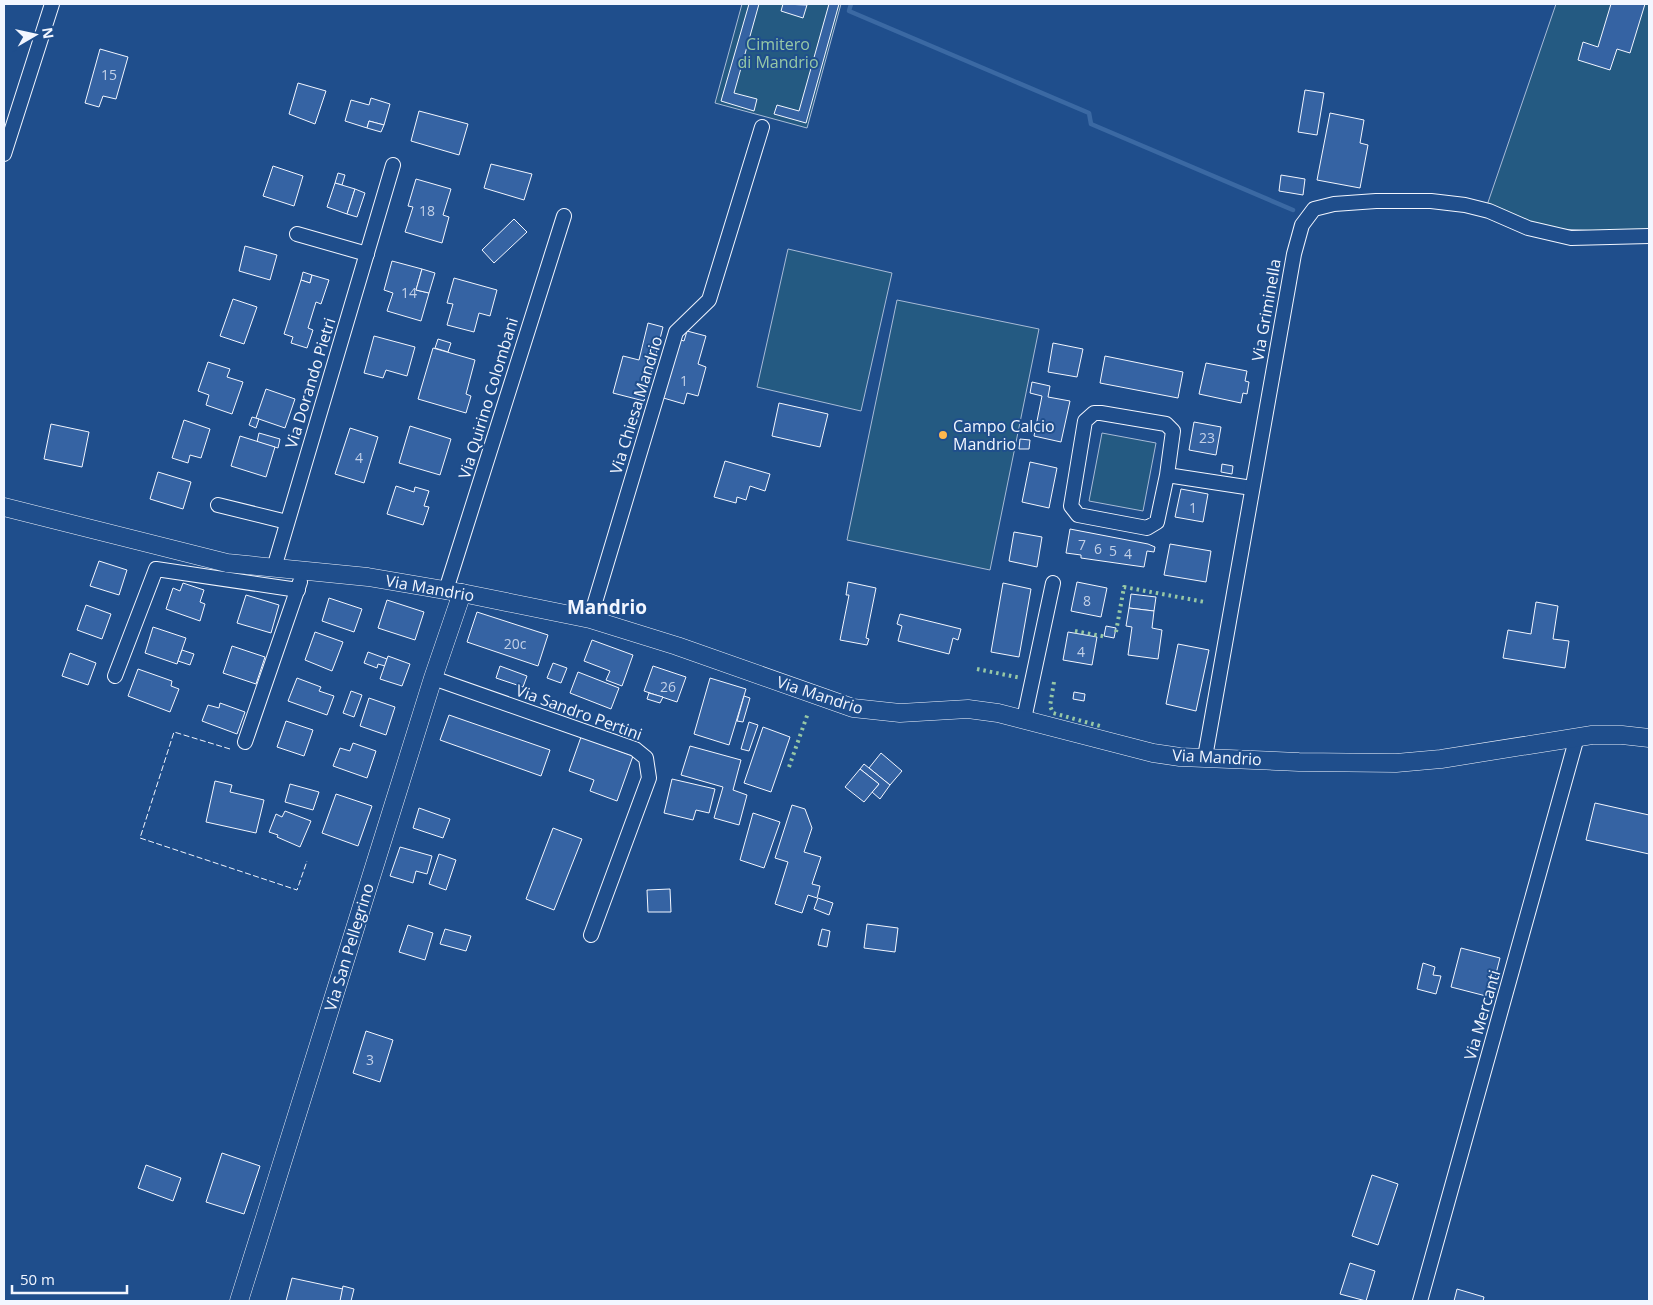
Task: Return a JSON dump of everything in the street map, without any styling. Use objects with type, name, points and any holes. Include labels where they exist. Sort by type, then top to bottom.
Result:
[{"type":"street","points":[[4,154],[52,4]]},
{"type":"street","name":"Via Chiesa Mandrio","points":[[590,619],[676,332],[709,300],[762,127]]},
{"type":"street","name":"Via Dorando Pietri","points":[[274,568],[393,165]]},
{"type":"street","name":"Via Griminella","points":[[1205,757],[1294,254],[1302,225],[1314,209],[1343,203],[1431,201],[1489,211],[1528,228],[1571,238],[1649,236]]},
{"type":"street","name":"Via Quirino Colombani","points":[[454,592],[564,216]]},
{"type":"street","points":[[296,234],[367,254]]},
{"type":"street","points":[[1101,412],[1166,424],[1174,431],[1167,475],[1157,522],[1147,528],[1078,515],[1071,506],[1085,421],[1094,413],[1101,412]]},
{"type":"street","points":[[1167,475],[1252,488]]},
{"type":"street","points":[[218,505],[287,522]]},
{"type":"street","name":"Via Mandrio","points":[[4,507],[209,559],[252,567],[368,578],[454,592],[590,619],[677,646],[853,708],[900,713],[968,709],[1024,719],[1153,753],[1348,764],[1403,763],[1450,758],[1606,734],[1649,738]]},
{"type":"street","points":[[115,676],[156,568],[298,590]]},
{"type":"street","points":[[245,742],[304,572]]},
{"type":"street","points":[[1024,719],[1053,582]]},
{"type":"street","name":"Via San Pellegrino","points":[[239,1301],[433,678],[454,592]]},
{"type":"street","name":"Via Sandro Pertini","points":[[433,678],[635,749],[646,758],[649,778],[591,935]]},
{"type":"street","name":"Via Mercanti","points":[[1420,1301],[1577,738]]},
{"type":"green space","name":"Cimitero di Mandrio","points":[[742,4],[841,4],[807,128],[715,103]]},
{"type":"green space","points":[[1556,4],[1649,4],[1649,233],[1559,229],[1484,214]]},
{"type":"green space","points":[[788,249],[892,273],[861,411],[757,387]]},
{"type":"green space","name":"Campo Calcio Mandrio","points":[[897,300],[1039,329],[990,570],[847,540]]},
{"type":"green space","points":[[1102,433],[1156,443],[1143,511],[1089,501]]},
{"type":"building","points":[[749,4],[759,4],[734,93],[757,99],[754,111],[721,101]]},
{"type":"building","points":[[783,4],[807,5],[803,18],[781,11]]},
{"type":"building","points":[[829,4],[839,4],[806,123],[774,114],[777,105],[799,111]]},
{"type":"building","points":[[1611,4],[1645,4],[1630,53],[1617,49],[1610,70],[1578,60],[1583,42],[1598,47]]},
{"type":"building","points":[[100,49],[128,57],[116,99],[103,96],[99,107],[85,103]]},
{"type":"building","points":[[298,83],[326,91],[315,124],[289,114]]},
{"type":"building","points":[[1305,90],[1324,93],[1317,135],[1298,132]]},
{"type":"building","points":[[371,98],[390,104],[384,125],[369,121],[367,128],[345,121],[351,100],[369,105]]},
{"type":"building","points":[[419,111],[468,124],[459,155],[411,141]]},
{"type":"building","points":[[1330,113],[1364,120],[1360,143],[1368,145],[1360,188],[1317,180]]},
{"type":"building","points":[[369,121],[384,125],[381,132],[367,128]]},
{"type":"building","points":[[491,164],[532,174],[524,200],[484,188]]},
{"type":"building","points":[[273,166],[303,176],[294,206],[263,196]]},
{"type":"building","points":[[338,173],[345,175],[342,185],[335,183]]},
{"type":"building","points":[[1281,175],[1305,179],[1303,195],[1279,191]]},
{"type":"building","points":[[416,179],[451,189],[443,215],[449,217],[442,243],[405,232],[413,207],[408,206]]},
{"type":"building","points":[[335,183],[355,189],[347,214],[327,207]]},
{"type":"building","points":[[355,189],[365,193],[357,217],[347,214]]},
{"type":"building","points":[[514,219],[527,232],[494,263],[482,250]]},
{"type":"building","points":[[245,246],[277,255],[270,280],[239,271]]},
{"type":"building","points":[[392,261],[422,269],[416,290],[429,293],[421,321],[387,311],[393,293],[384,290]]},
{"type":"building","points":[[422,269],[435,273],[429,293],[416,290]]},
{"type":"building","points":[[303,272],[312,275],[310,283],[301,280]]},
{"type":"building","points":[[312,275],[329,280],[321,304],[316,302],[308,328],[313,330],[307,348],[291,343],[293,337],[284,334],[301,280],[310,283]]},
{"type":"building","points":[[454,278],[497,290],[490,316],[479,313],[474,332],[447,325],[453,304],[447,303]]},
{"type":"building","points":[[233,299],[257,307],[244,344],[220,336]]},
{"type":"building","points":[[648,323],[663,327],[644,401],[613,393],[623,356],[639,360]]},
{"type":"building","points":[[687,331],[706,336],[698,364],[706,367],[698,396],[687,393],[684,404],[660,397],[678,339],[684,341]]},
{"type":"building","points":[[374,336],[415,347],[407,376],[386,370],[383,378],[364,373]]},
{"type":"building","points":[[438,339],[451,343],[448,352],[435,348]]},
{"type":"building","points":[[1053,343],[1083,349],[1077,377],[1048,372]]},
{"type":"building","points":[[433,348],[475,360],[466,394],[471,396],[466,413],[418,399]]},
{"type":"building","points":[[1105,356],[1183,372],[1178,398],[1100,383]]},
{"type":"building","points":[[208,362],[230,369],[227,377],[243,382],[232,414],[206,405],[209,395],[198,391]]},
{"type":"building","points":[[1206,363],[1247,371],[1245,381],[1249,382],[1247,394],[1243,393],[1241,403],[1199,394]]},
{"type":"building","points":[[1032,382],[1050,386],[1048,397],[1070,401],[1061,442],[1034,436],[1042,396],[1030,393]]},
{"type":"building","points":[[266,389],[295,399],[285,428],[256,418]]},
{"type":"building","points":[[779,403],[828,414],[820,447],[772,436]]},
{"type":"building","points":[[252,417],[259,419],[256,428],[249,425]]},
{"type":"building","points":[[184,420],[210,429],[201,458],[190,455],[188,463],[172,458]]},
{"type":"building","points":[[1194,422],[1221,427],[1216,455],[1189,450]]},
{"type":"building","points":[[51,424],[89,432],[82,467],[44,459]]},
{"type":"building","points":[[410,426],[451,439],[440,475],[399,463]]},
{"type":"building","points":[[350,428],[378,437],[364,483],[335,474]]},
{"type":"building","points":[[259,433],[280,439],[278,448],[257,442]]},
{"type":"building","points":[[240,436],[275,447],[266,477],[231,466]]},
{"type":"building","points":[[1020,439],[1030,440],[1029,449],[1019,449]]},
{"type":"building","points":[[725,461],[770,474],[765,491],[750,486],[746,500],[737,497],[736,503],[714,497]]},
{"type":"building","points":[[1030,462],[1057,468],[1049,508],[1022,502]]},
{"type":"building","points":[[1222,464],[1233,466],[1232,474],[1221,472]]},
{"type":"building","points":[[158,472],[191,482],[183,509],[150,499]]},
{"type":"building","points":[[396,486],[414,492],[415,487],[429,491],[424,506],[429,507],[423,525],[387,514]]},
{"type":"building","points":[[1181,489],[1208,494],[1203,522],[1175,517]]},
{"type":"building","points":[[1070,529],[1148,544],[1155,547],[1154,552],[1147,551],[1144,567],[1081,558],[1081,555],[1066,553]]},
{"type":"building","points":[[1014,532],[1042,537],[1037,567],[1009,561]]},
{"type":"building","points":[[1170,544],[1211,551],[1206,582],[1164,575]]},
{"type":"building","points":[[99,561],[127,570],[119,595],[90,586]]},
{"type":"building","points":[[848,582],[876,588],[866,638],[869,639],[867,645],[840,640],[849,595],[846,595]]},
{"type":"building","points":[[1077,582],[1107,588],[1101,617],[1071,611]]},
{"type":"building","points":[[183,583],[204,590],[200,602],[205,604],[200,621],[166,609],[173,588],[180,591]]},
{"type":"building","points":[[1003,583],[1031,589],[1019,657],[991,652]]},
{"type":"building","points":[[1131,594],[1156,597],[1154,611],[1129,608]]},
{"type":"building","points":[[246,595],[279,605],[271,633],[237,623]]},
{"type":"building","points":[[329,598],[362,609],[354,632],[322,621]]},
{"type":"building","points":[[387,600],[424,612],[415,640],[378,628]]},
{"type":"building","points":[[1536,602],[1558,606],[1553,639],[1569,641],[1565,668],[1503,658],[1508,630],[1531,634]]},
{"type":"building","points":[[86,605],[111,614],[102,639],[77,630]]},
{"type":"building","points":[[1129,608],[1154,611],[1152,628],[1162,630],[1158,659],[1128,655],[1132,627],[1126,626]]},
{"type":"building","points":[[477,612],[548,635],[538,666],[467,642]]},
{"type":"building","points":[[900,614],[961,629],[958,640],[953,638],[949,654],[898,641],[902,626],[897,624]]},
{"type":"building","points":[[1106,626],[1116,628],[1114,638],[1104,636]]},
{"type":"building","points":[[153,627],[186,638],[177,664],[145,653]]},
{"type":"building","points":[[315,632],[343,642],[332,671],[305,660]]},
{"type":"building","points":[[1068,632],[1097,637],[1092,665],[1063,660]]},
{"type":"building","points":[[592,640],[633,655],[622,686],[606,680],[610,671],[584,661]]},
{"type":"building","points":[[1178,644],[1209,650],[1196,711],[1166,704]]},
{"type":"building","points":[[232,646],[265,657],[256,684],[223,673]]},
{"type":"building","points":[[182,650],[194,654],[190,665],[178,661]]},
{"type":"building","points":[[368,652],[387,659],[385,666],[378,664],[377,668],[364,663]]},
{"type":"building","points":[[70,653],[96,663],[88,685],[62,676]]},
{"type":"building","points":[[388,656],[410,664],[402,686],[380,679]]},
{"type":"building","points":[[553,663],[567,668],[561,683],[547,678]]},
{"type":"building","points":[[500,666],[527,676],[523,687],[496,678]]},
{"type":"building","points":[[653,666],[686,677],[677,702],[644,691]]},
{"type":"building","points":[[138,669],[172,681],[171,686],[179,689],[170,712],[128,696]]},
{"type":"building","points":[[578,672],[619,688],[611,709],[570,693]]},
{"type":"building","points":[[297,678],[321,687],[319,691],[334,696],[327,715],[288,701]]},
{"type":"building","points":[[710,678],[746,689],[729,745],[694,734]]},
{"type":"building","points":[[351,691],[362,695],[354,717],[343,713]]},
{"type":"building","points":[[1074,692],[1085,694],[1084,701],[1073,699]]},
{"type":"building","points":[[649,693],[663,697],[660,703],[647,699]]},
{"type":"building","points":[[744,696],[750,698],[743,722],[737,721]]},
{"type":"building","points":[[369,698],[395,707],[386,735],[360,726]]},
{"type":"building","points":[[220,703],[245,712],[237,734],[202,721],[208,705],[219,708]]},
{"type":"building","points":[[449,715],[550,750],[541,776],[440,740]]},
{"type":"building","points":[[286,721],[313,730],[304,756],[277,747]]},
{"type":"building","points":[[749,722],[758,725],[749,751],[741,749]]},
{"type":"building","points":[[763,727],[790,737],[771,792],[744,783]]},
{"type":"building","points":[[581,737],[633,756],[617,801],[590,791],[594,780],[569,771]]},
{"type":"building","points":[[353,743],[376,751],[367,778],[333,766],[340,748],[350,751]]},
{"type":"building","points":[[690,746],[741,760],[733,790],[747,795],[739,825],[714,818],[723,787],[681,775]]},
{"type":"building","points":[[881,753],[902,771],[890,785],[869,768]]},
{"type":"building","points":[[864,764],[890,785],[880,799],[872,792],[879,784],[860,769]]},
{"type":"building","points":[[860,769],[879,784],[864,802],[845,787]]},
{"type":"building","points":[[672,779],[715,789],[709,813],[696,810],[693,820],[664,813]]},
{"type":"building","points":[[215,781],[232,785],[230,792],[264,800],[256,833],[206,822]]},
{"type":"building","points":[[290,784],[319,792],[313,810],[285,802]]},
{"type":"building","points":[[336,794],[372,806],[358,846],[322,833]]},
{"type":"building","points":[[1595,803],[1649,815],[1649,854],[1586,840]]},
{"type":"building","points":[[792,805],[805,809],[812,828],[804,852],[821,857],[812,884],[820,886],[817,898],[808,895],[802,913],[775,904],[788,862],[775,858]]},
{"type":"building","points":[[419,808],[450,819],[443,838],[413,828]]},
{"type":"building","points":[[285,811],[311,821],[300,847],[269,832],[276,814],[282,817]]},
{"type":"building","points":[[753,813],[780,822],[764,868],[740,860]]},
{"type":"building","points":[[553,828],[582,839],[554,910],[526,899]]},
{"type":"building","points":[[400,847],[432,856],[427,874],[416,871],[413,883],[390,876]]},
{"type":"building","points":[[439,854],[456,860],[446,890],[429,884]]},
{"type":"building","points":[[670,889],[671,912],[648,912],[647,890]]},
{"type":"building","points":[[818,898],[833,903],[829,915],[814,909]]},
{"type":"building","points":[[867,924],[898,928],[895,952],[864,948]]},
{"type":"building","points":[[408,925],[433,933],[425,960],[399,952]]},
{"type":"building","points":[[445,929],[471,936],[466,951],[440,944]]},
{"type":"building","points":[[822,929],[830,931],[827,947],[818,945]]},
{"type":"building","points":[[1461,948],[1500,958],[1490,997],[1451,987]]},
{"type":"building","points":[[1423,963],[1435,967],[1433,975],[1441,976],[1436,994],[1417,989]]},
{"type":"building","points":[[366,1031],[393,1040],[380,1082],[353,1073]]},
{"type":"building","points":[[222,1153],[260,1166],[244,1214],[206,1202]]},
{"type":"building","points":[[146,1165],[181,1178],[173,1201],[138,1188]]},
{"type":"building","points":[[1372,1175],[1398,1184],[1378,1245],[1352,1236]]},
{"type":"building","points":[[1350,1263],[1375,1271],[1366,1301],[1340,1294]]},
{"type":"building","points":[[292,1278],[343,1289],[340,1301],[286,1301]]},
{"type":"building","points":[[343,1286],[354,1289],[351,1301],[340,1301]]},
{"type":"building","points":[[1457,1289],[1484,1297],[1483,1301],[1454,1301]]},
{"type":"waterway","points":[[851,4],[849,11],[1089,113],[1091,124],[1293,210]]},
{"type":"hedge","points":[[1116,632],[1124,587],[1205,602]]},
{"type":"hedge","points":[[1075,631],[1107,637]]},
{"type":"hedge","points":[[977,669],[1021,678]]},
{"type":"hedge","points":[[1054,682],[1050,706],[1053,713],[1100,726]]},
{"type":"hedge","points":[[789,767],[808,713]]},
{"type":"fence","points":[[230,749],[174,732],[140,838],[297,890],[307,861]]},
{"type":"place","name":"Campo Calcio Mandrio","points":[[943,435]]},
{"type":"district","name":"Mandrio","points":[[607,607]]}]
